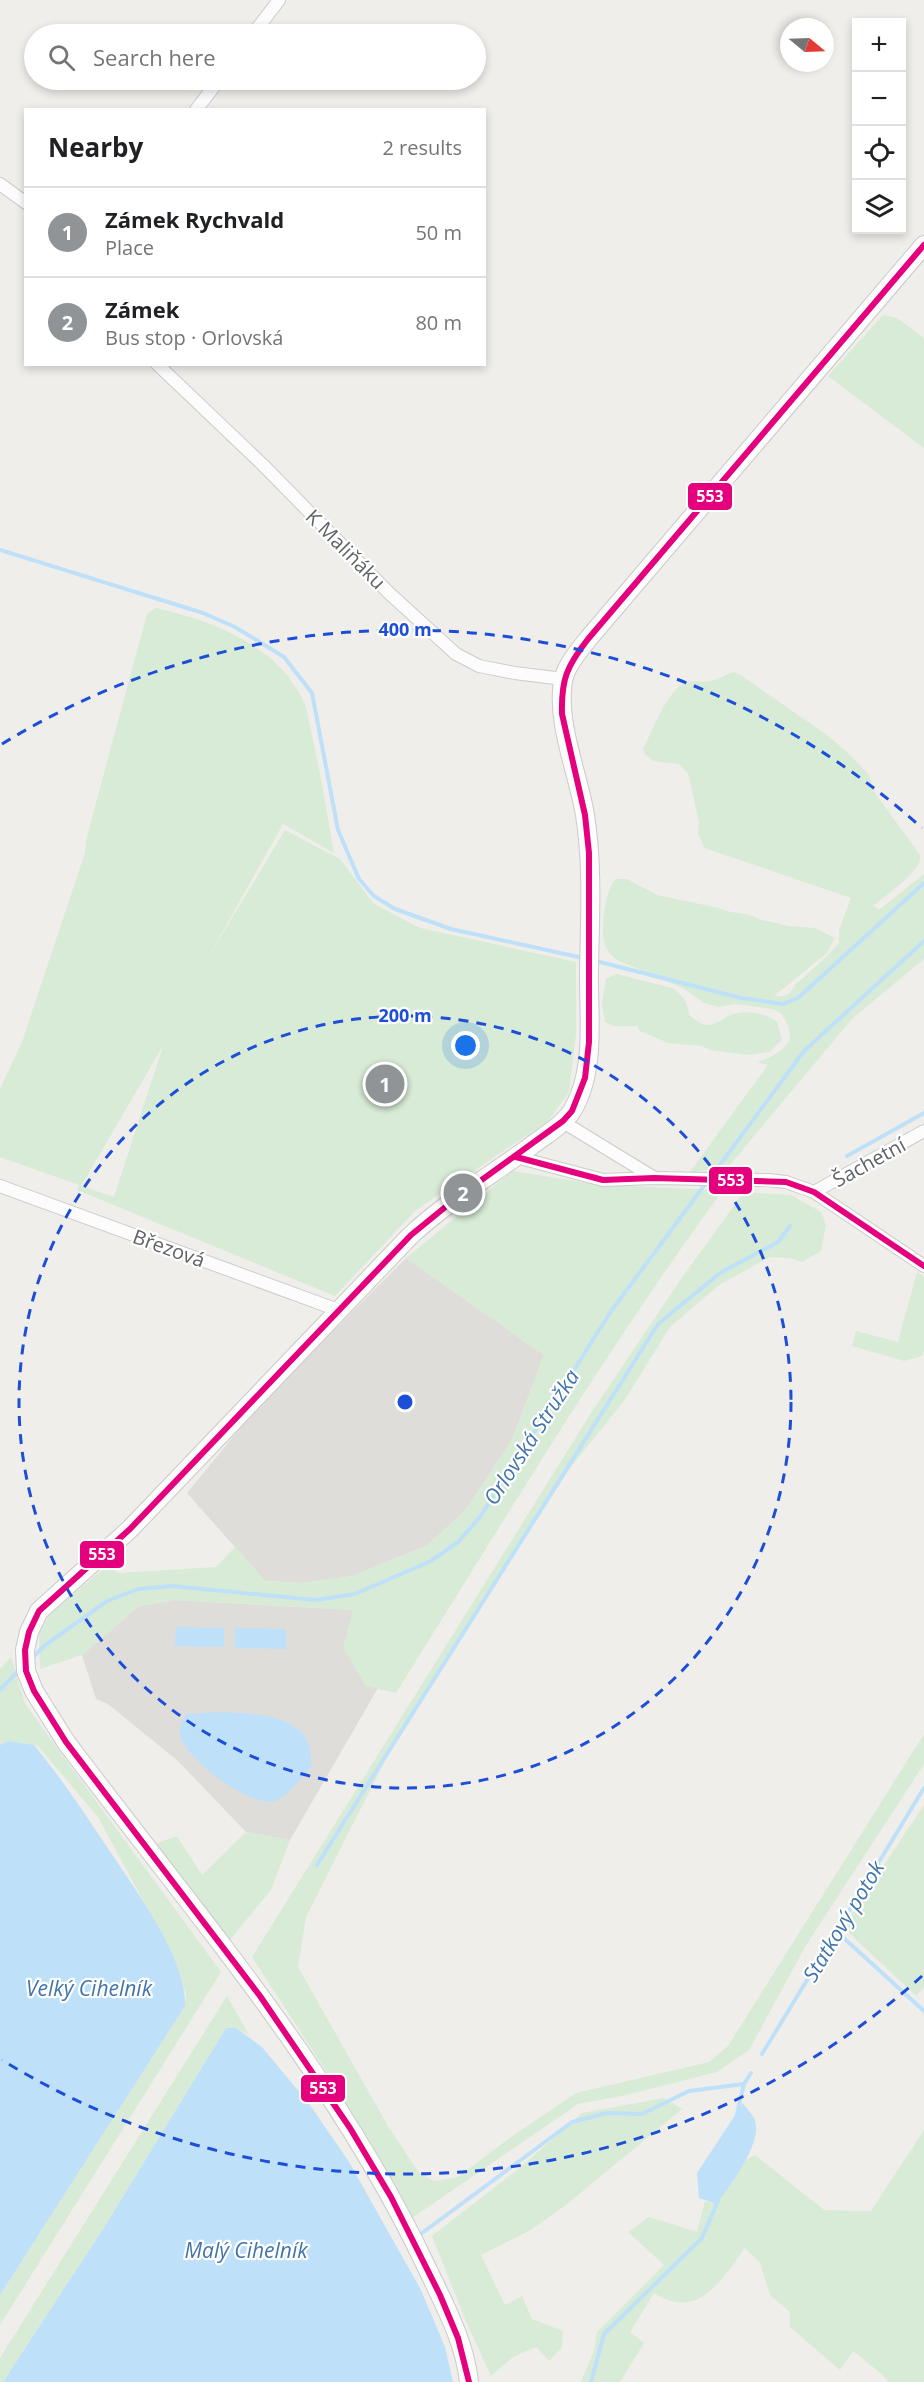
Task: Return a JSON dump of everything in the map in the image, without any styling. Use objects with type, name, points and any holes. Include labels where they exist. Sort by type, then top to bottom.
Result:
[{"type":"main road","points":[[469,2382],[467,2360],[445,2308],[367,2154],[317,2076],[66,1742],[34,1691],[26,1671],[25,1650],[29,1632],[39,1611],[130,1530],[338,1310],[433,1215],[563,1122],[580,1096],[588,1050],[589,851],[585,814],[566,731],[563,679],[569,665],[588,639],[924,245]]},
{"type":"street","points":[[261,24],[279,0]]},
{"type":"street","points":[[198,108],[211,90]]},
{"type":"street","points":[[0,184],[24,202]]},
{"type":"street","name":"K Maliňáku","points":[[159,366],[263,465],[389,593],[456,654],[479,666],[563,679]]},
{"type":"street","points":[[563,1122],[654,1178]]},
{"type":"street","name":"Šachetní","points":[[814,1192],[924,1131]]},
{"type":"street","name":"Šachetní","points":[[516,1157],[603,1180],[654,1178],[786,1182],[814,1192],[924,1266]]},
{"type":"street","name":"Březová","points":[[0,1186],[338,1310]]},
{"type":"shaded area","points":[[406,1258],[544,1355],[512,1440],[465,1511],[426,1546],[353,1576],[302,1583],[265,1581],[187,1493],[259,1405]]},
{"type":"shaded area","points":[[174,1600],[354,1610],[366,1686],[378,1688],[290,1840],[246,1832],[178,1761],[108,1704],[96,1699],[82,1655],[139,1606]]},
{"type":"green space","points":[[883,315],[897,318],[924,338],[924,448],[828,376]]},
{"type":"green space","points":[[156,608],[220,628],[259,650],[276,664],[291,681],[305,704],[321,779],[334,853],[283,824],[209,956],[285,830],[340,859],[374,904],[420,928],[576,962],[576,1034],[569,1092],[548,1121],[416,1210],[335,1296],[77,1190],[79,1185],[0,1157],[0,1089],[22,1042],[85,853],[86,840],[147,614]],"holes":[[[163,1046],[114,1197],[81,1186]]]},
{"type":"green space","points":[[734,672],[827,735],[869,775],[875,793],[920,855],[916,868],[910,876],[873,906],[880,909],[924,874],[924,959],[852,1019],[729,1166],[689,1173],[768,1065],[757,1062],[776,1054],[790,1040],[789,1028],[782,1014],[773,1009],[734,1004],[719,1007],[704,1003],[683,988],[617,960],[607,950],[603,930],[604,910],[612,884],[616,879],[627,879],[657,895],[789,926],[815,928],[835,938],[827,953],[774,996],[790,993],[795,985],[839,943],[839,930],[851,898],[705,848],[698,834],[699,822],[688,773],[679,764],[653,761],[645,754],[643,749],[655,723],[677,688],[693,681],[711,681]]},
{"type":"green space","points":[[616,974],[672,988],[684,1000],[689,1015],[704,1024],[712,1025],[728,1016],[740,1013],[767,1016],[777,1022],[782,1040],[769,1052],[748,1055],[710,1050],[702,1046],[668,1043],[640,1031],[637,1026],[614,1026],[605,1022],[602,1004],[606,979]]},
{"type":"green space","points":[[512,1171],[601,1185],[723,1190],[596,1375],[396,1693],[366,1686],[343,1648],[353,1610],[174,1600],[139,1606],[82,1655],[40,1669],[39,1634],[51,1613],[108,1565],[118,1573],[216,1567],[235,1547],[265,1581],[302,1583],[353,1576],[426,1546],[465,1511],[512,1440],[544,1355],[406,1258]]},
{"type":"green space","points":[[744,1192],[791,1195],[821,1212],[826,1225],[821,1251],[802,1262],[790,1258],[770,1257],[719,1285],[670,1327],[624,1401],[573,1464],[394,1743],[306,1917],[298,1967],[388,2126],[419,2173],[434,2181],[458,2177],[511,2137],[576,2093],[709,2062],[728,2046],[924,1734],[924,1764],[805,1947],[749,2050],[717,2072],[626,2095],[578,2104],[412,2218],[326,2071],[252,1957],[591,1413],[681,1279]]},
{"type":"green space","points":[[917,1272],[924,1277],[924,1351],[922,1356],[904,1361],[852,1346],[856,1331],[898,1342]]},
{"type":"green space","points":[[11,1657],[25,1704],[221,1972],[0,2325],[0,2295],[185,2006],[186,1995],[166,1943],[98,1817],[38,1746],[8,1741],[0,1745],[0,1669]]},
{"type":"green space","points":[[924,1805],[924,1987],[916,1996],[849,1933],[848,1925],[854,1910]]},
{"type":"green space","points":[[246,1832],[290,1840],[271,1890],[229,1941],[155,1844],[177,1836],[202,1875]]},
{"type":"green space","points":[[227,1996],[249,2035],[236,2028],[226,2028],[105,2226],[3,2382],[0,2382],[0,2358]]},
{"type":"green space","points":[[664,2098],[682,2109],[566,2205],[529,2231],[481,2255],[505,2305],[522,2296],[532,2319],[563,2331],[562,2347],[549,2361],[536,2347],[513,2357],[491,2376],[432,2236],[522,2166],[582,2113]]},
{"type":"green space","points":[[924,2130],[924,2382],[888,2382],[883,2375],[853,2351],[840,2370],[790,2327],[790,2312],[770,2295],[760,2263],[745,2248],[717,2284],[696,2300],[683,2302],[670,2300],[654,2293],[630,2332],[644,2343],[620,2382],[581,2382],[594,2351],[597,2332],[664,2265],[628,2232],[649,2217],[697,2232],[705,2201],[717,2204],[747,2159],[755,2155],[824,2210],[871,2211]]},
{"type":"water","points":[[176,1627],[224,1628],[224,1647],[175,1646]]},
{"type":"water","points":[[235,1628],[286,1629],[286,1649],[235,1648]]},
{"type":"water","points":[[219,1712],[266,1716],[290,1724],[306,1738],[312,1765],[290,1791],[276,1801],[252,1798],[237,1790],[207,1769],[185,1746],[180,1736],[180,1727],[186,1714]]},
{"type":"water","name":"Velký Cihelník","points":[[8,1741],[34,1745],[73,1797],[132,1884],[169,1946],[184,1988],[185,2006],[0,2295],[0,1745]]},
{"type":"water","name":"Malý Cihelník","points":[[226,2028],[236,2028],[262,2047],[310,2105],[349,2162],[421,2290],[445,2347],[453,2382],[3,2382],[105,2226]]},
{"type":"water","points":[[743,2103],[754,2118],[756,2128],[755,2139],[750,2151],[717,2204],[699,2198],[697,2173]]},
{"type":"waterway","points":[[0,550],[203,613],[235,627],[284,657],[312,693],[338,830],[359,879],[374,896],[395,909],[451,929],[583,958]]},
{"type":"waterway","points":[[596,961],[741,998],[783,1004],[798,998],[924,883]]},
{"type":"waterway","name":"Orlovská Stružka","points":[[711,1177],[804,1051],[924,941]]},
{"type":"waterway","points":[[847,1156],[924,1113]]},
{"type":"waterway","name":"Orlovská Stružka","points":[[32,1658],[44,1646],[107,1601],[138,1589],[172,1586],[315,1600],[355,1594],[431,1561],[458,1542],[480,1517],[612,1310],[706,1183]]},
{"type":"waterway","points":[[317,1865],[658,1324],[720,1273],[778,1242],[790,1226]]},
{"type":"waterway","name":"Orlovská Stružka","points":[[0,1690],[20,1669]]},
{"type":"waterway","name":"Statkový potok","points":[[762,2054],[924,1788]]},
{"type":"waterway","points":[[836,1931],[924,2011]]},
{"type":"waterway","name":"Statkový potok","points":[[737,2114],[744,2084],[751,2073]]},
{"type":"waterway","points":[[418,2236],[572,2122],[607,2113],[642,2114],[689,2091],[744,2084]]},
{"type":"waterway","name":"Statkový potok","points":[[591,2382],[604,2334],[702,2238],[718,2201]]},
{"type":"transit line","name":"553","points":[[469,2382],[458,2338],[440,2295],[391,2197],[350,2128],[260,1996],[66,1742],[34,1691],[26,1671],[25,1650],[29,1632],[39,1611],[130,1529],[411,1235],[454,1200],[563,1121],[572,1111],[585,1078],[589,1042],[589,853],[585,815],[562,714],[564,682],[570,665],[588,639],[924,245]]},
{"type":"transit line","name":"553","points":[[516,1157],[603,1180],[654,1178],[786,1182],[814,1192],[924,1266]]},
{"type":"place","name":"Zámek Rychvald","points":[[385,1084]]},
{"type":"place","name":"Zámek","points":[[463,1193]]}]
